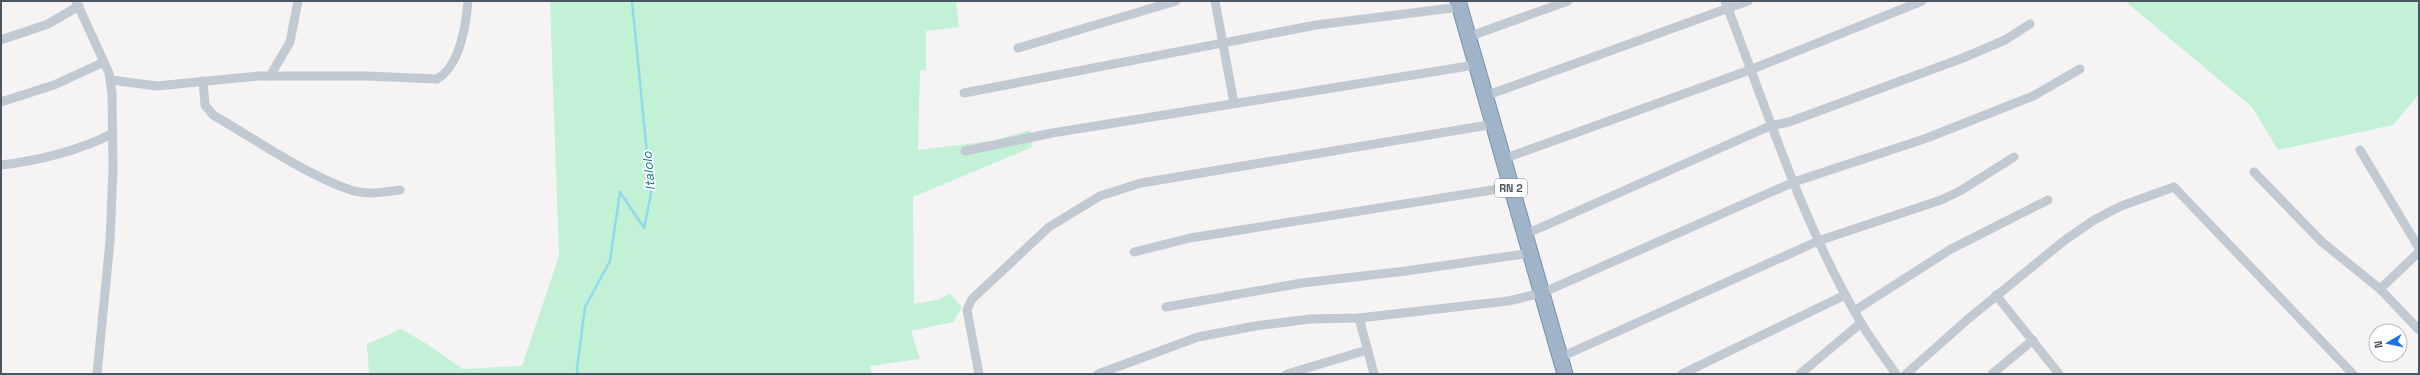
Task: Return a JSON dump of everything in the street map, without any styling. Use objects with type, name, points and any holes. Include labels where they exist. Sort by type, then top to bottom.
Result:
[{"type":"highway","name":"RN 2","points":[[1459,4],[1475,65],[1494,124],[1511,187],[1526,234],[1559,358],[1565,374]]},
{"type":"street","points":[[270,76],[290,42],[298,1]]},
{"type":"street","points":[[111,80],[149,86],[203,80],[270,76],[367,76],[437,79],[450,66],[461,39],[468,1]]},
{"type":"street","points":[[1018,48],[1176,1]]},
{"type":"street","points":[[1215,1],[1234,103]]},
{"type":"street","points":[[1468,37],[1568,1]]},
{"type":"street","points":[[1485,96],[1726,5],[1748,1]]},
{"type":"street","points":[[1503,159],[1750,70],[1922,1]]},
{"type":"street","points":[[1,40],[48,24],[77,3],[111,80],[113,133],[110,241],[97,374]]},
{"type":"street","points":[[964,93],[1082,72],[1223,42],[1316,25],[1459,4]]},
{"type":"street","points":[[1726,5],[1770,126],[1818,240],[1854,311],[1896,374]]},
{"type":"street","points":[[1526,234],[1770,126],[1789,122],[1963,58],[2005,40],[2030,24]]},
{"type":"street","points":[[1,100],[54,85],[104,62]]},
{"type":"street","points":[[964,151],[1052,133],[1475,65]]},
{"type":"street","points":[[1098,374],[1198,337],[1310,318],[1359,318],[1508,301],[1542,293],[1794,182],[1927,138],[2033,96],[2080,69]]},
{"type":"street","points":[[203,80],[205,105],[213,115],[314,173],[354,191],[368,193],[400,190]]},
{"type":"street","points":[[979,374],[967,310],[972,299],[1049,227],[1100,196],[1141,183],[1494,124]]},
{"type":"street","points":[[1,165],[25,162],[81,147],[113,133]]},
{"type":"street","points":[[2360,150],[2419,248]]},
{"type":"street","points":[[1559,358],[1818,240],[1941,200],[1960,191],[2014,157]]},
{"type":"street","points":[[2254,172],[2322,242],[2380,289],[2419,330]]},
{"type":"street","points":[[1134,252],[1190,238],[1511,187]]},
{"type":"street","points":[[1906,374],[1996,295],[2094,220],[2127,204],[2174,187],[2353,374]]},
{"type":"street","points":[[1854,311],[1951,250],[2048,200]]},
{"type":"street","points":[[2380,289],[2419,252]]},
{"type":"street","points":[[1166,307],[1302,283],[1531,253]]},
{"type":"street","points":[[1682,374],[1845,295]]},
{"type":"street","points":[[1996,295],[2060,374]]},
{"type":"street","points":[[1359,318],[1374,374]]},
{"type":"street","points":[[1800,374],[1861,323]]},
{"type":"street","points":[[1992,374],[2033,340]]},
{"type":"street","points":[[1287,374],[1367,350]]},
{"type":"green space","points":[[550,1],[956,1],[959,27],[926,31],[926,70],[920,71],[918,150],[992,141],[1030,130],[1032,147],[913,197],[914,304],[937,300],[950,294],[962,307],[953,322],[911,331],[920,359],[870,366],[872,374],[369,374],[367,344],[401,329],[427,344],[463,369],[522,366],[559,256]]},
{"type":"green space","points":[[2125,1],[2419,1],[2419,94],[2393,125],[2278,150],[2252,107]]},
{"type":"waterway","name":"Italolo","points":[[578,374],[577,369],[585,307],[610,261],[620,192],[644,228],[651,194],[632,1]]}]
